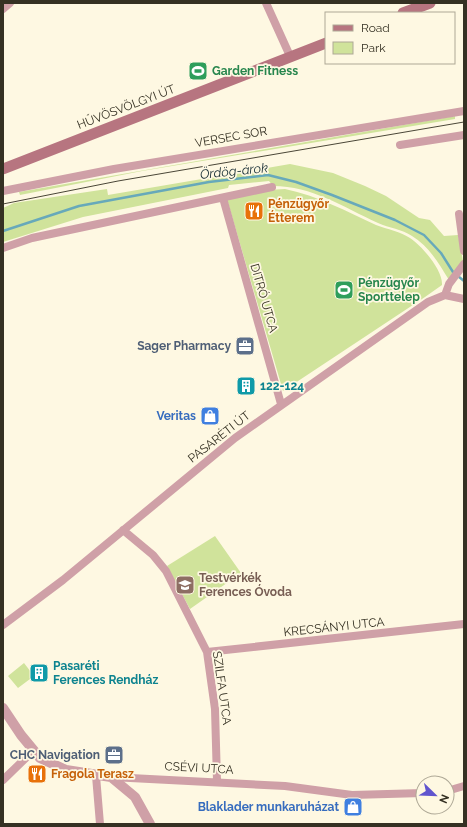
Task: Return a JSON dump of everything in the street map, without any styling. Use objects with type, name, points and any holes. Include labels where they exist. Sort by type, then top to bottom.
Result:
[{"type":"main road","points":[[408,9],[430,3]]},
{"type":"main road","name":"HŰVÖSVÖLGYI ÚT","points":[[3,169],[325,43]]},
{"type":"street","points":[[3,9],[10,3]]},
{"type":"street","points":[[266,3],[290,56]]},
{"type":"street","name":"VERSEC SOR","points":[[3,191],[114,169],[464,111]]},
{"type":"street","points":[[400,146],[464,135]]},
{"type":"street","points":[[3,248],[32,238],[272,187]]},
{"type":"street","name":"DITRÓ UTCA","points":[[223,198],[281,404]]},
{"type":"street","points":[[459,214],[464,251]]},
{"type":"street","points":[[464,264],[449,284],[445,295],[464,299]]},
{"type":"street","name":"PASARÉTI ÚT","points":[[3,626],[63,580],[235,438],[281,404],[428,302],[445,295]]},
{"type":"street","name":"SZILFA UTCA","points":[[123,530],[153,555],[166,571],[207,652],[215,709],[217,781]]},
{"type":"street","name":"KRECSÁNYI UTCA","points":[[207,652],[464,624]]},
{"type":"street","name":"CSÉVI UTCA","points":[[3,708],[33,751],[40,758],[57,767],[96,776],[217,781],[285,786],[352,795],[415,793]]},
{"type":"street","points":[[3,780],[33,751]]},
{"type":"street","points":[[96,776],[100,824]]},
{"type":"street","points":[[111,777],[136,796],[150,824]]},
{"type":"green space","points":[[455,116],[455,119],[142,171],[20,195],[19,192]]},
{"type":"green space","points":[[290,164],[333,173],[365,186],[386,196],[419,218],[430,220],[444,236],[458,235],[463,261],[449,280],[429,250],[418,240],[408,234],[378,223],[314,193],[287,187],[273,186],[269,181],[229,185],[228,188],[83,217],[3,242],[3,208],[14,203],[107,189],[108,195]]},
{"type":"green space","name":"Pénzügyőr Sporttelep","points":[[285,189],[309,196],[343,209],[376,225],[398,232],[410,238],[431,259],[439,272],[442,285],[283,391],[227,199],[268,190]]},
{"type":"green space","points":[[215,536],[241,573],[190,609],[167,566]]},
{"type":"green space","points":[[24,663],[34,676],[18,688],[8,676]]},
{"type":"waterway","name":"Ördög-árok","points":[[3,231],[79,206],[209,182],[268,175],[296,182],[332,195],[395,220],[424,235],[441,253],[453,272],[464,281]]},
{"type":"tram line","points":[[3,204],[118,181],[464,122]]},
{"type":"place","name":"Garden Fitness","points":[[198,71]]},
{"type":"place","name":"Pénzügyőr Étterem","points":[[254,211]]},
{"type":"place","name":"Pénzügyőr Sporttelep","points":[[344,290]]},
{"type":"place","name":"Sager Pharmacy","points":[[245,346]]},
{"type":"place","name":"122-124","points":[[246,386]]},
{"type":"place","name":"Veritas","points":[[210,416]]},
{"type":"place","name":"Testvérkék Ferences Óvoda","points":[[185,585]]},
{"type":"place","name":"Pasaréti Ferences Rendház","points":[[39,673]]},
{"type":"place","name":"CHC Navigation","points":[[114,755]]},
{"type":"place","name":"Fragola Terasz","points":[[37,774]]},
{"type":"place","name":"Blaklader munkaruházat","points":[[353,807]]}]
